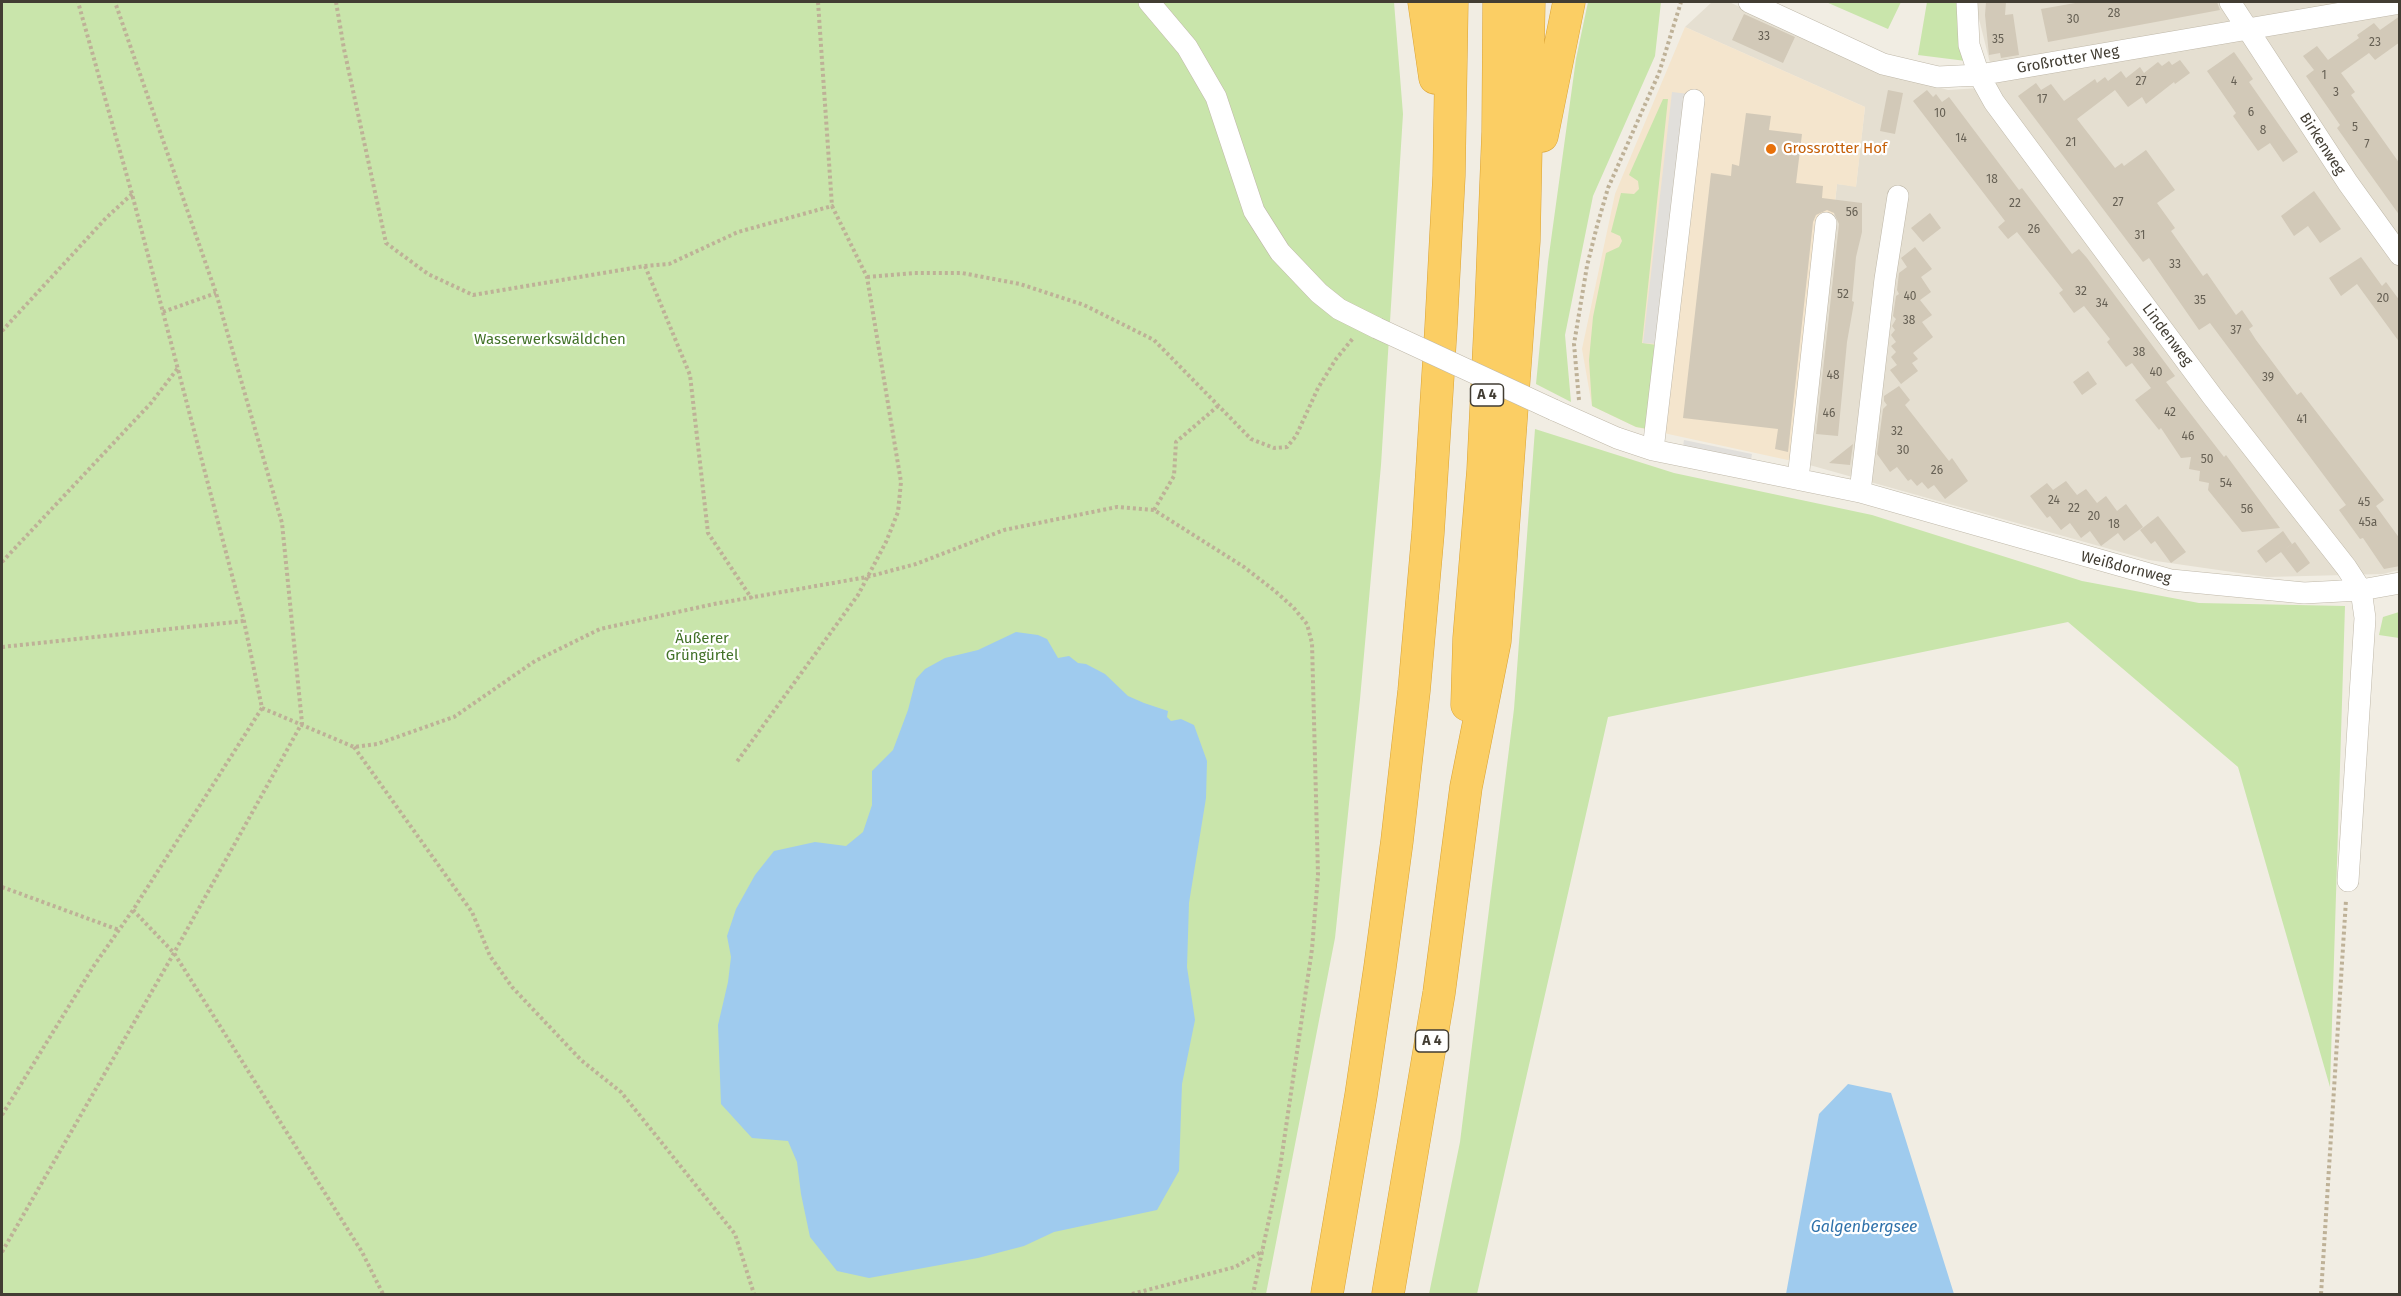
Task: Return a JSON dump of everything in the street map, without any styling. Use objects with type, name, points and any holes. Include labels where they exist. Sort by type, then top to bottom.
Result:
[{"type":"highway","points":[[1424,2],[1449,176]]},
{"type":"highway","points":[[1327,1294],[1366,1060],[1397,841],[1412,714],[1428,533],[1449,176],[1452,2]]},
{"type":"highway","name":"A 4","points":[[1388,1294],[1438,1004],[1466,787],[1469,638],[1483,470],[1491,306],[1498,132],[1499,2]]},
{"type":"highway","points":[[1466,787],[1495,641],[1524,241],[1529,2]]},
{"type":"highway","points":[[1524,241],[1569,2]]},
{"type":"street","name":"Weißdornweg","points":[[1149,2],[1187,47],[1216,97],[1254,211],[1280,252],[1319,293],[1339,309],[1377,328],[1617,438],[1653,450],[1860,492],[2171,580],[2304,593],[2361,590],[2400,583]]},
{"type":"street","name":"Großrotter Weg","points":[[1749,2],[1883,64],[1938,76],[1979,75],[2400,3]]},
{"type":"street","name":"Lindenweg","points":[[1967,2],[1969,45],[1979,75],[1994,102],[2212,396],[2346,567],[2361,590]]},
{"type":"street","name":"Birkenweg","points":[[2230,2],[2348,183],[2400,255]]},
{"type":"street","points":[[1653,450],[1694,100]]},
{"type":"street","points":[[1860,492],[1885,279],[1898,196]]},
{"type":"street","points":[[1798,479],[1826,223]]},
{"type":"street","points":[[2348,881],[2365,618],[2361,590]]},
{"type":"path","points":[[2,1115],[93,967],[133,910],[262,708],[244,621],[132,195],[78,2]]},
{"type":"path","points":[[2,1251],[174,953],[302,723],[282,523],[216,293],[116,2]]},
{"type":"path","points":[[336,2],[386,243],[428,274],[473,295],[669,264],[738,232],[832,206]]},
{"type":"path","points":[[736,763],[858,595],[894,522],[901,482],[867,277],[832,206],[818,2]]},
{"type":"path","points":[[1577,371],[1574,344],[1587,266],[1597,226],[1608,189],[1659,73],[1681,2]]},
{"type":"path","points":[[2,331],[106,218],[132,195]]},
{"type":"path","points":[[645,266],[690,375],[708,533],[752,599]]},
{"type":"path","points":[[867,277],[914,273],[962,273],[1020,284],[1084,305],[1154,340],[1251,439],[1274,448],[1287,447],[1296,436],[1318,388],[1336,359],[1356,334]]},
{"type":"path","points":[[163,312],[216,293]]},
{"type":"path","points":[[2,562],[151,403],[178,368]]},
{"type":"path","points":[[1154,510],[1174,476],[1176,442],[1218,406]]},
{"type":"path","points":[[354,747],[377,744],[454,717],[535,660],[600,629],[714,604],[867,577],[916,564],[1004,530],[1117,507],[1154,510],[1244,567],[1275,591],[1307,624],[1312,643],[1318,875],[1310,960],[1280,1168],[1253,1294]]},
{"type":"path","points":[[2,647],[244,621]]},
{"type":"path","points":[[262,708],[302,723],[354,747],[472,912],[490,956],[512,987],[580,1060],[621,1092],[735,1234],[754,1294]]},
{"type":"path","points":[[2322,1294],[2348,881]]},
{"type":"path","points":[[2,887],[119,930]]},
{"type":"path","points":[[133,910],[174,953],[363,1252],[383,1294]]},
{"type":"path","points":[[1132,1294],[1235,1267],[1264,1251]]},
{"type":"shaded area","points":[[1712,2],[1729,2],[1881,71],[1948,90],[1996,87],[1977,11],[1978,2],[2399,2],[2399,570],[2383,574],[2267,577],[2149,560],[1806,464],[1837,184],[1856,186],[1865,107],[1685,27]]},
{"type":"shaded area","points":[[1685,27],[1865,107],[1856,187],[1837,184],[1806,464],[1636,427],[1592,406],[1582,349],[1615,194]]},
{"type":"shaded area","points":[[1672,92],[1689,94],[1660,344],[1643,343]]},
{"type":"shaded area","points":[[1684,440],[1752,454],[1751,460],[1683,446]]},
{"type":"green space","name":"Äußerer Grüngürtel","points":[[2,2],[1394,2],[1403,114],[1381,465],[1360,699],[1335,938],[1266,1294],[2,1294]]},
{"type":"green space","points":[[1588,2],[1661,2],[1655,56],[1593,196],[1565,335],[1571,402],[1536,384],[1548,262],[1576,59]]},
{"type":"green space","points":[[1826,2],[1901,2],[1888,29]]},
{"type":"green space","points":[[1927,2],[1956,2],[1966,61],[1918,55]]},
{"type":"green space","points":[[1663,99],[1668,99],[1642,343],[1657,345],[1648,429],[1636,427],[1592,406],[1589,360],[1593,317],[1606,253],[1619,247],[1622,241],[1620,236],[1611,232],[1621,193],[1634,194],[1639,189],[1638,181],[1629,175]]},
{"type":"green space","points":[[1535,429],[1674,473],[1872,515],[2082,581],[2199,603],[2345,606],[2330,1087],[2238,767],[2068,622],[1608,717],[1477,1294],[1429,1294],[1460,1142],[1514,709]]},
{"type":"green space","points":[[2399,612],[2399,638],[2379,635],[2383,617]]},
{"type":"water","points":[[1016,632],[1038,635],[1047,639],[1058,658],[1069,656],[1078,663],[1086,664],[1105,674],[1128,696],[1168,711],[1167,717],[1171,721],[1181,719],[1194,725],[1207,761],[1206,798],[1189,903],[1187,967],[1195,1020],[1182,1084],[1179,1171],[1157,1210],[1054,1232],[1024,1246],[978,1258],[869,1278],[837,1271],[810,1237],[797,1162],[788,1141],[752,1138],[721,1104],[718,1025],[731,957],[727,936],[736,909],[755,875],[774,851],[815,842],[846,846],[863,832],[872,805],[872,771],[893,750],[908,710],[916,679],[925,669],[945,658],[978,650]]},
{"type":"water","name":"Galgenbergsee","points":[[1848,1084],[1891,1093],[1954,1294],[1786,1294],[1819,1114]]},
{"type":"building","points":[[1986,2],[2006,2],[2005,15],[2013,14],[2019,55],[2001,58],[2000,53],[1989,55]]},
{"type":"building","points":[[2081,2],[2217,2],[2220,10],[2048,42],[2041,9]]},
{"type":"building","points":[[1744,14],[1795,37],[1783,63],[1732,40]]},
{"type":"building","points":[[2400,16],[2400,42],[2375,60],[2369,53],[2341,73],[2355,92],[2351,95],[2400,164],[2400,216],[2337,128],[2340,125],[2306,76],[2314,70],[2303,56],[2317,46],[2328,60],[2359,38],[2357,35],[2374,23],[2380,30]]},
{"type":"building","points":[[2234,52],[2253,79],[2249,82],[2298,152],[2283,162],[2270,143],[2258,151],[2233,116],[2236,113],[2207,71]]},
{"type":"building","points":[[2180,60],[2190,73],[2175,84],[2174,82],[2146,104],[2142,97],[2128,107],[2115,90],[2077,119],[2115,168],[2122,163],[2124,166],[2146,150],[2175,190],[2157,203],[2175,228],[2171,231],[2203,276],[2207,273],[2236,315],[2242,310],[2253,326],[2249,329],[2256,340],[2297,395],[2301,392],[2384,500],[2376,506],[2400,539],[2400,566],[2384,569],[2363,538],[2360,539],[2339,510],[2346,505],[2210,323],[2199,330],[2149,258],[2143,262],[2018,96],[2036,83],[2041,90],[2051,84],[2064,101],[2095,79],[2097,83],[2105,77],[2108,81],[2121,71],[2126,78],[2140,67],[2144,73],[2158,62],[2162,66],[2169,61],[2172,65]]},
{"type":"building","points":[[1888,90],[1903,93],[1895,134],[1880,131]]},
{"type":"building","points":[[1927,90],[1933,97],[1936,94],[1942,102],[1949,97],[2019,190],[2022,188],[2072,254],[2079,249],[2087,258],[2175,376],[2166,382],[2224,457],[2226,455],[2280,528],[2242,532],[2208,490],[2209,483],[2199,481],[2200,471],[2189,469],[2191,457],[2181,458],[2161,428],[2159,430],[2135,400],[2151,388],[2132,363],[2126,367],[2107,342],[2110,339],[2084,306],[2074,313],[2059,293],[2063,290],[2017,232],[2008,239],[1998,227],[2005,221],[1913,101]]},
{"type":"building","points":[[1746,113],[1771,116],[1769,130],[1802,134],[1796,183],[1823,186],[1822,198],[1862,203],[1862,232],[1856,257],[1852,301],[1854,302],[1847,342],[1838,436],[1816,434],[1839,224],[1834,213],[1827,210],[1816,215],[1813,222],[1788,452],[1775,449],[1778,429],[1683,418],[1711,173],[1731,176],[1732,164],[1739,166]]},
{"type":"building","points":[[2314,191],[2341,229],[2320,243],[2308,226],[2294,236],[2281,216]]},
{"type":"building","points":[[1930,213],[1941,228],[1923,242],[1911,228]]},
{"type":"building","points":[[1915,247],[1932,269],[1921,277],[1931,292],[1920,300],[1932,315],[1922,322],[1933,337],[1913,353],[1918,359],[1912,363],[1918,371],[1901,384],[1890,370],[1897,365],[1891,357],[1896,352],[1891,346],[1896,342],[1891,335],[1895,330],[1892,326],[1896,319],[1893,316],[1896,296],[1899,294],[1897,290],[1899,273],[1907,267],[1901,258]]},
{"type":"building","points":[[2361,257],[2382,286],[2386,282],[2400,301],[2400,343],[2357,284],[2341,296],[2329,278]]},
{"type":"building","points":[[2088,371],[2097,384],[2082,395],[2073,382]]},
{"type":"building","points":[[1899,386],[1910,400],[1905,405],[1949,461],[1952,458],[1968,481],[1945,499],[1934,485],[1928,489],[1922,482],[1917,486],[1911,479],[1908,481],[1897,467],[1890,472],[1877,454],[1883,409],[1887,405],[1884,396]]},
{"type":"building","points":[[1853,444],[1850,465],[1829,463]]},
{"type":"building","points":[[2066,481],[2077,495],[2086,489],[2097,503],[2106,496],[2117,511],[2126,504],[2143,527],[2124,541],[2118,533],[2101,546],[2090,531],[2081,538],[2070,523],[2061,530],[2050,516],[2047,518],[2030,496],[2047,483],[2053,490]]},
{"type":"building","points":[[2158,516],[2186,552],[2171,563],[2155,541],[2151,544],[2140,530]]},
{"type":"building","points":[[2283,531],[2292,544],[2266,563],[2257,551]]},
{"type":"building","points":[[2295,542],[2310,563],[2297,573],[2281,552]]},
{"type":"place","name":"Grossrotter Hof","points":[[1771,149]]},
{"type":"park label","name":"Wasserwerkswäldchen","points":[[550,340]]}]
